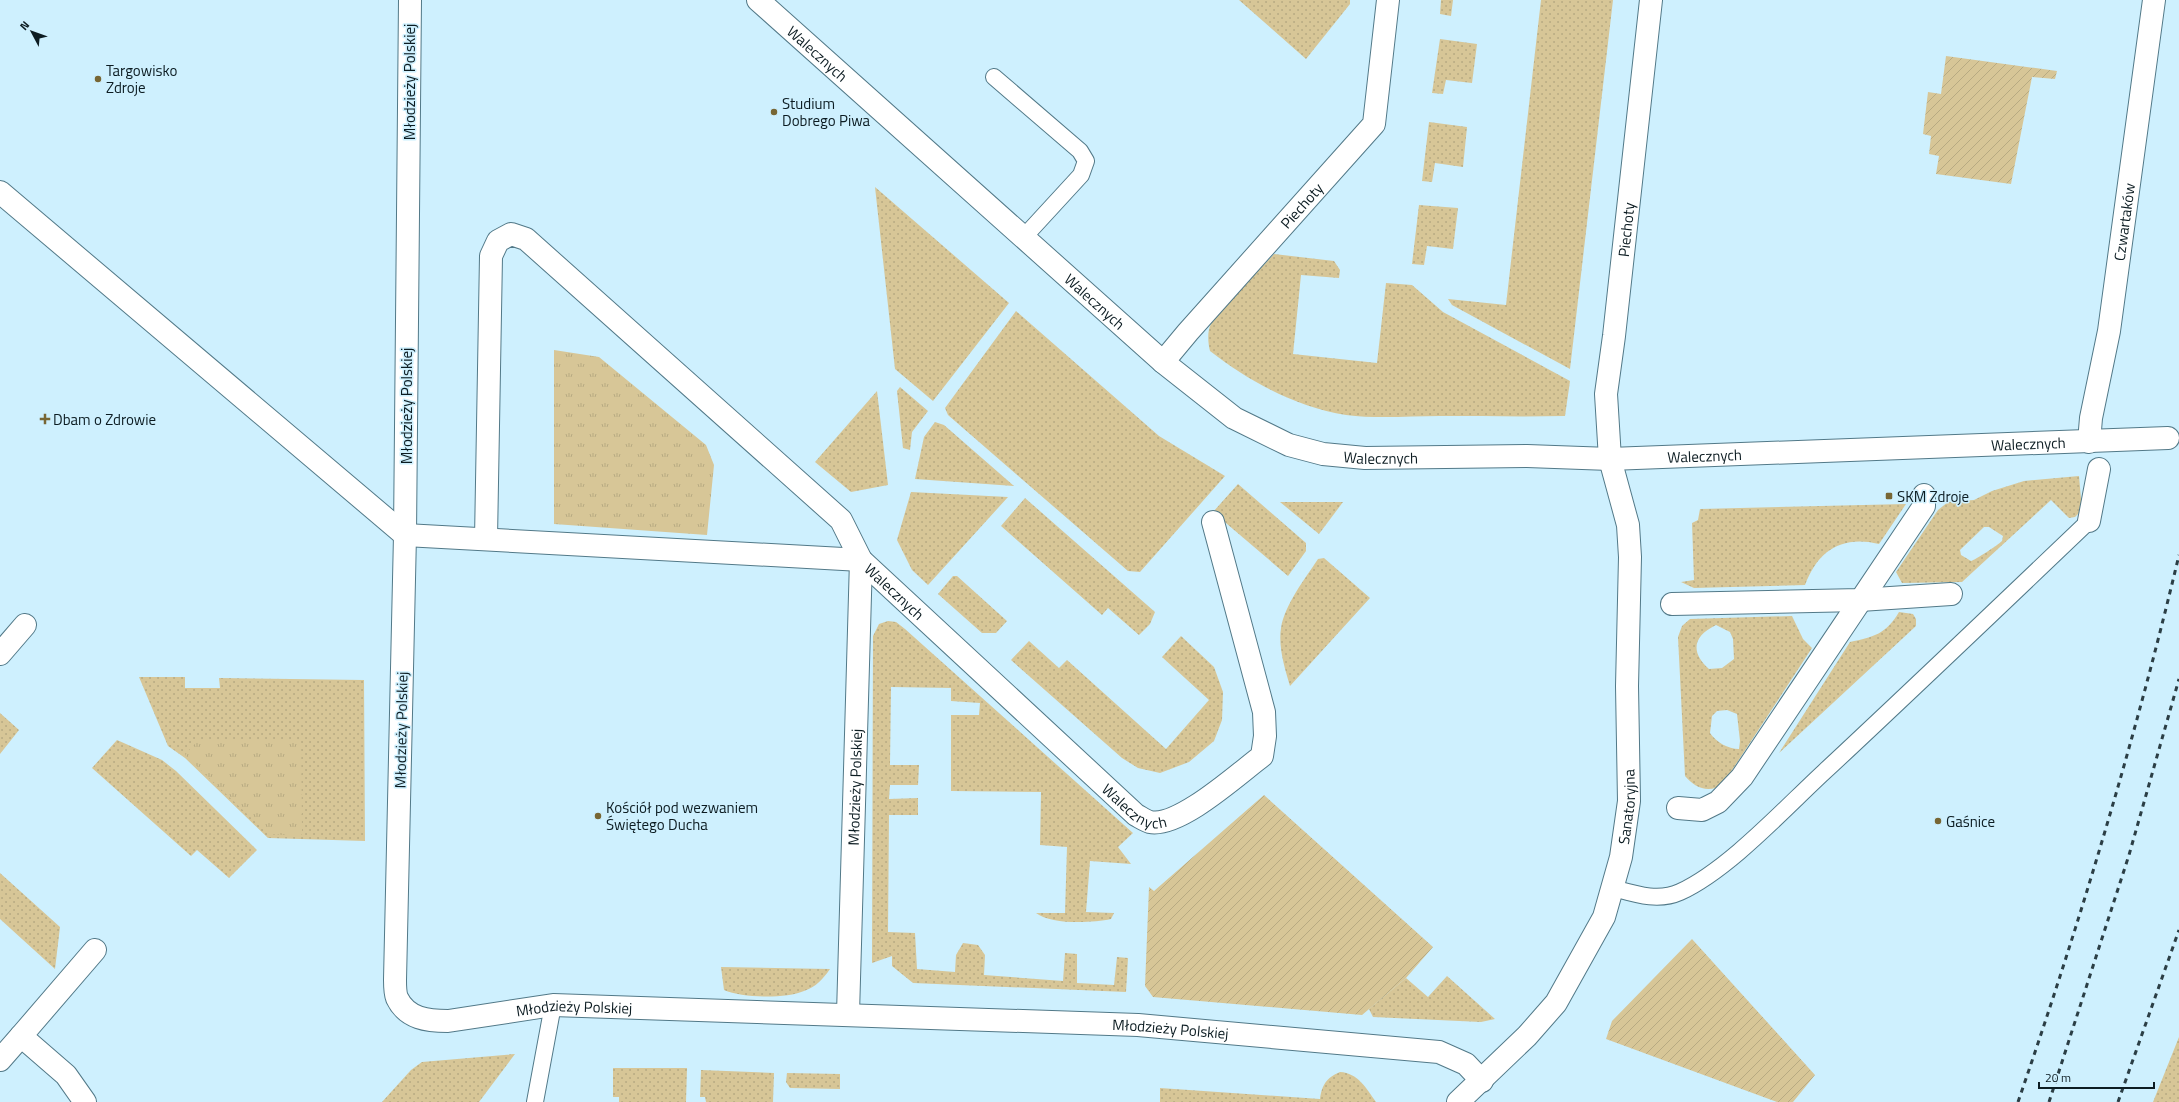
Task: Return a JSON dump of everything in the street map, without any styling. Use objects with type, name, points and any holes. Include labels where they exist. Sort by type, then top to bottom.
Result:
[{"type":"street","name":"Młodzieży Polskiej","points":[[410,0],[405,535],[395,980],[397,998],[407,1011],[420,1020],[432,1021],[448,1021],[553,1005],[1138,1025],[1439,1052],[1466,1064],[1482,1081]]},
{"type":"street","name":"Walecznych","points":[[758,0],[1024,236],[1163,362],[1234,418],[1289,445],[1323,454],[1365,458],[1527,456],[1610,459],[1724,453],[2089,442],[2168,438]]},
{"type":"street","name":"Piechoty","points":[[1163,362],[1374,124],[1388,0]]},
{"type":"street","name":"Piechoty","points":[[1610,459],[1606,394],[1614,336],[1651,0]]},
{"type":"street","name":"Czwartaków","points":[[2089,442],[2091,418],[2109,330],[2154,0]]},
{"type":"street","points":[[0,192],[405,535],[861,560],[841,520],[526,239],[511,234],[498,241],[491,256],[486,539]]},
{"type":"street","name":"Sanatoryjna","points":[[1458,1102],[1482,1081],[1556,1003],[1604,917],[1621,857],[1629,801],[1627,686],[1630,572],[1628,525],[1610,459]]},
{"type":"street","points":[[2089,521],[2099,469]]},
{"type":"street","points":[[1678,808],[1702,810],[1718,802],[1742,777],[1924,506],[1924,495]]},
{"type":"street","name":"Walecznych","points":[[861,560],[1136,815],[1150,822],[1167,821],[1189,812],[1262,756],[1265,736],[1264,712],[1213,522]]},
{"type":"street","name":"Młodzieży Polskiej","points":[[848,1014],[861,560]]},
{"type":"street","points":[[1672,604],[1860,600],[1951,594]]},
{"type":"street","points":[[0,654],[25,625]]},
{"type":"street","points":[[0,1060],[95,950]]},
{"type":"street","points":[[21,1036],[66,1075],[85,1102]]},
{"type":"lane","points":[[994,77],[1080,150],[1086,161],[1081,175],[1024,236]]},
{"type":"lane","points":[[1613,888],[1653,898],[1680,893],[1710,874],[1737,852],[1802,792],[2089,521]]},
{"type":"lane","points":[[535,1102],[553,1005]]},
{"type":"green space","points":[[1239,0],[1350,0],[1350,4],[1306,59]]},
{"type":"green space","points":[[1441,0],[1453,0],[1451,16],[1440,14]]},
{"type":"green space","points":[[1541,0],[1613,0],[1570,369],[1452,305],[1448,299],[1506,305]]},
{"type":"green space","points":[[1440,39],[1477,44],[1472,83],[1446,80],[1443,94],[1432,93]]},
{"type":"green space","points":[[1946,56],[2057,71],[2055,79],[2032,77],[2011,184],[1936,174],[1939,156],[1929,154],[1931,136],[1923,134],[1928,92],[1941,94]]},
{"type":"green space","points":[[1429,122],[1467,127],[1463,167],[1435,163],[1432,182],[1422,181]]},
{"type":"green space","points":[[875,187],[1009,303],[933,401],[895,369]]},
{"type":"green space","points":[[1419,205],[1458,208],[1453,249],[1427,246],[1424,265],[1412,264]]},
{"type":"green space","points":[[1274,254],[1334,261],[1340,270],[1339,278],[1301,275],[1293,354],[1377,363],[1386,283],[1412,285],[1443,312],[1570,381],[1565,416],[1381,417],[1346,415],[1309,406],[1274,392],[1257,383],[1210,351],[1208,334],[1211,324],[1216,316]]},
{"type":"green space","points":[[1016,311],[1159,436],[1225,476],[1140,572],[1128,571],[948,415],[945,408]]},
{"type":"green space","points":[[554,350],[599,357],[706,445],[714,465],[707,535],[554,524]]},
{"type":"green space","points":[[900,387],[928,411],[912,432],[910,450],[903,448],[897,391]]},
{"type":"green space","points":[[877,391],[888,485],[851,492],[815,462]]},
{"type":"green space","points":[[935,422],[944,425],[1014,486],[915,479],[924,437]]},
{"type":"green space","points":[[2079,476],[2082,510],[2075,517],[2069,518],[2051,500],[1962,582],[1902,583],[1896,572],[1938,510],[1948,502],[1974,500],[1992,491],[2024,481]],"holes":[[[1984,527],[1989,527],[2003,536],[2002,541],[1971,561],[1961,555],[1960,550]]]},
{"type":"green space","points":[[1238,484],[1306,543],[1306,551],[1288,576],[1213,512]]},
{"type":"green space","points":[[911,492],[1008,497],[928,585],[912,570],[897,540]]},
{"type":"green space","points":[[1025,498],[1155,612],[1150,624],[1139,635],[1108,608],[1102,615],[1001,526]]},
{"type":"green space","points":[[1280,502],[1343,502],[1319,534]]},
{"type":"green space","points":[[1906,504],[1879,544],[1853,542],[1842,544],[1833,548],[1817,563],[1810,573],[1805,585],[1694,588],[1681,582],[1694,580],[1692,523],[1698,520],[1700,509]]},
{"type":"green space","points":[[1324,558],[1370,598],[1290,686],[1282,658],[1280,643],[1283,619],[1291,601],[1318,559]]},
{"type":"green space","points":[[953,576],[957,576],[1007,621],[996,633],[982,633],[938,594]]},
{"type":"green space","points":[[1899,612],[1913,614],[1916,619],[1916,626],[1779,753],[1850,642],[1873,636],[1884,630]]},
{"type":"green space","points":[[1792,616],[1803,639],[1812,648],[1723,784],[1713,789],[1702,788],[1693,784],[1685,776],[1678,637],[1682,626],[1690,619]],"holes":[[[1716,625],[1730,632],[1733,639],[1734,659],[1722,668],[1709,669],[1699,656],[1697,645],[1703,634],[1708,629]],[[1727,710],[1737,714],[1740,741],[1739,749],[1731,748],[1723,744],[1710,733],[1712,716],[1717,711]]]},
{"type":"green space","points":[[888,621],[896,622],[905,629],[1133,833],[1118,847],[1131,864],[1090,861],[1086,912],[1114,913],[1111,919],[1072,922],[1051,920],[1036,913],[1065,913],[1067,847],[1040,845],[1041,792],[951,791],[951,715],[979,715],[980,703],[951,701],[951,688],[891,687],[890,765],[919,765],[918,785],[890,785],[889,799],[918,798],[918,815],[889,815],[888,932],[915,933],[917,969],[955,972],[956,955],[963,943],[978,945],[985,955],[984,975],[1063,981],[1065,953],[1077,954],[1077,983],[1114,985],[1117,957],[1128,958],[1126,992],[913,983],[892,966],[892,956],[872,963],[873,636],[879,624]]},
{"type":"green space","points":[[1181,636],[1214,667],[1223,692],[1222,720],[1214,741],[1189,762],[1160,773],[1138,768],[1122,758],[1011,660],[1029,641],[1059,668],[1067,660],[1166,749],[1209,700],[1162,657]]},
{"type":"green space","points":[[139,677],[185,677],[185,688],[220,688],[219,678],[364,680],[365,841],[268,838],[185,758],[168,746]]},
{"type":"green space","points":[[0,713],[19,730],[0,754]]},
{"type":"green space","points":[[301,739],[302,836],[268,834],[185,755],[198,740]]},
{"type":"green space","points":[[117,740],[162,760],[176,771],[257,850],[229,878],[197,850],[191,856],[92,768]]},
{"type":"green space","points":[[1264,795],[1433,947],[1406,978],[1362,1015],[1153,997],[1145,986],[1149,887],[1154,891]]},
{"type":"green space","points":[[0,873],[60,927],[55,969],[0,919]]},
{"type":"green space","points":[[1692,939],[1815,1075],[1793,1102],[1777,1102],[1606,1039],[1612,1021]]},
{"type":"green space","points":[[721,967],[830,969],[819,982],[796,994],[753,996],[732,993],[724,990]]},
{"type":"green space","points":[[1447,976],[1495,1019],[1481,1022],[1373,1017],[1369,1009],[1406,978],[1428,997]]},
{"type":"green space","points":[[2179,1037],[2179,1102],[2153,1102]]},
{"type":"green space","points":[[515,1054],[479,1102],[382,1102],[411,1070],[422,1062]]},
{"type":"green space","points":[[613,1068],[687,1068],[686,1102],[619,1102],[619,1097],[613,1097]]},
{"type":"green space","points":[[701,1070],[774,1073],[773,1102],[706,1102],[705,1097],[700,1097]]},
{"type":"green space","points":[[1340,1072],[1357,1078],[1376,1102],[1160,1102],[1160,1088],[1320,1099],[1322,1090],[1328,1079]]},
{"type":"green space","points":[[787,1073],[840,1074],[840,1089],[790,1088],[786,1082]]},
{"type":"railway","points":[[2018,1102],[2085,899],[2144,693],[2179,555]]},
{"type":"railway","points":[[2049,1102],[2129,855],[2179,679]]},
{"type":"railway","points":[[2118,1102],[2179,930]]},
{"type":"place","name":"Targowisko Zdroje","points":[[98,79]]},
{"type":"place","name":"Studium Dobrego Piwa","points":[[774,112]]},
{"type":"place","name":"Dbam o Zdrowie","points":[[45,419]]},
{"type":"place","name":"SKM Zdroje","points":[[1889,496]]},
{"type":"place","name":"Kościół pod wezwaniem Świętego Ducha","points":[[598,816]]},
{"type":"place","name":"Gaśnice","points":[[1938,821]]}]
